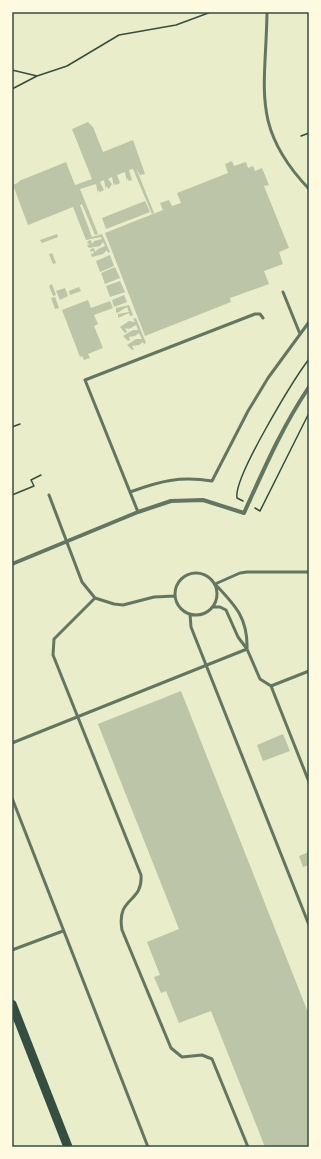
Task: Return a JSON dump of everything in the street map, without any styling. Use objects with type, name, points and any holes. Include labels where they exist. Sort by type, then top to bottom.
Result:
[{"type":"main road","points":[[12,1004],[68,1147]]},
{"type":"street","points":[[12,564],[166,502],[203,500],[244,513],[286,422],[309,387]]},
{"type":"lane","points":[[267,12],[264,79],[266,119],[271,134],[286,161],[309,189]]},
{"type":"lane","points":[[284,292],[300,334]]},
{"type":"lane","points":[[138,512],[85,380],[255,314],[260,314],[263,318]]},
{"type":"lane","points":[[130,492],[172,479],[184,478],[212,481],[248,411],[268,378],[309,322]]},
{"type":"lane","points":[[48,495],[68,542],[82,582],[94,598],[123,605],[154,596],[175,596]]},
{"type":"lane","points":[[215,584],[217,596],[212,607],[206,612],[198,615],[190,614],[182,610],[177,604],[175,596],[176,587],[180,580],[186,575],[194,572],[202,573],[210,577],[236,606],[248,633],[247,649]]},
{"type":"lane","points":[[215,584],[240,573],[247,572],[309,572]]},
{"type":"lane","points":[[94,598],[54,639],[52,648],[77,717],[141,875],[139,891],[121,913],[120,918],[124,937],[171,1048],[182,1057],[202,1055],[212,1059],[248,1147]]},
{"type":"lane","points":[[212,607],[220,607],[226,610],[238,637],[247,649],[260,679],[271,686],[309,782]]},
{"type":"lane","points":[[190,614],[191,627],[309,925]]},
{"type":"lane","points":[[12,743],[247,649]]},
{"type":"lane","points":[[271,686],[309,671]]},
{"type":"lane","points":[[12,798],[148,1147]]},
{"type":"lane","points":[[12,950],[63,931]]},
{"type":"path","points":[[12,89],[37,76],[67,66],[119,35],[176,24],[211,12]]},
{"type":"path","points":[[12,70],[37,76]]},
{"type":"path","points":[[301,136],[309,133]]},
{"type":"path","points":[[237,498],[236,493],[243,476],[270,419],[283,396],[309,359]]},
{"type":"path","points":[[260,511],[309,413]]},
{"type":"path","points":[[12,427],[20,424]]},
{"type":"path","points":[[12,495],[34,486],[30,480],[40,475]]},
{"type":"building","points":[[88,122],[93,127],[103,152],[133,140],[145,174],[140,175],[136,168],[154,213],[152,214],[133,169],[129,170],[132,180],[129,181],[127,178],[127,182],[125,172],[117,175],[120,183],[116,185],[114,183],[114,187],[112,177],[108,179],[112,184],[109,189],[106,186],[106,190],[104,180],[100,182],[104,190],[100,192],[98,190],[98,194],[96,184],[80,189],[98,234],[95,235],[82,204],[80,205],[92,237],[102,234],[110,252],[108,253],[107,250],[103,254],[92,257],[91,254],[94,253],[93,251],[90,252],[91,249],[94,248],[95,252],[105,246],[103,242],[100,246],[89,248],[87,245],[90,244],[87,243],[88,241],[91,240],[92,244],[94,241],[102,239],[101,237],[86,240],[73,207],[28,225],[13,185],[19,181],[66,162],[75,185],[92,179],[72,129]]},
{"type":"building","points":[[232,161],[234,166],[246,162],[248,168],[253,166],[255,171],[262,168],[269,185],[264,186],[289,248],[279,252],[283,264],[264,271],[269,284],[230,298],[231,302],[145,336],[105,233],[163,210],[160,203],[169,200],[172,206],[181,203],[177,193],[228,173],[225,164]]},
{"type":"building","points":[[145,201],[150,212],[106,229],[102,218]]},
{"type":"building","points":[[57,234],[58,237],[42,243],[40,240]]},
{"type":"building","points":[[52,253],[56,263],[53,264],[49,254]]},
{"type":"building","points":[[110,255],[114,266],[100,272],[96,261]]},
{"type":"building","points":[[115,267],[120,278],[105,284],[101,273]]},
{"type":"building","points":[[120,281],[125,292],[110,297],[106,286]]},
{"type":"building","points":[[52,284],[56,295],[53,296],[49,286]]},
{"type":"building","points":[[79,287],[81,291],[70,295],[69,291]]},
{"type":"building","points":[[65,288],[68,296],[60,300],[56,291]]},
{"type":"building","points":[[124,295],[127,302],[114,307],[112,300]]},
{"type":"building","points":[[55,297],[59,308],[55,309],[51,298]]},
{"type":"building","points":[[88,300],[91,308],[110,301],[113,308],[94,315],[98,324],[94,326],[103,348],[88,354],[90,358],[84,360],[82,356],[80,357],[62,310]]},
{"type":"building","points":[[129,305],[133,315],[130,316],[129,313],[118,318],[118,314],[129,312],[127,307],[117,313],[116,308]]},
{"type":"building","points":[[136,318],[146,343],[144,344],[143,342],[139,345],[132,346],[134,350],[132,350],[127,345],[136,339],[142,339],[139,333],[135,336],[129,337],[130,340],[128,341],[123,336],[133,330],[138,330],[136,325],[129,329],[125,328],[127,332],[125,333],[120,327],[129,321],[135,322],[133,319]]},
{"type":"building","points":[[181,691],[309,1015],[309,1147],[265,1147],[211,1011],[179,1023],[166,991],[161,993],[154,977],[160,975],[147,942],[179,929],[98,724]]},
{"type":"building","points":[[283,734],[290,751],[263,761],[257,745]]},
{"type":"building","points":[[309,852],[309,865],[303,867],[299,856]]}]
